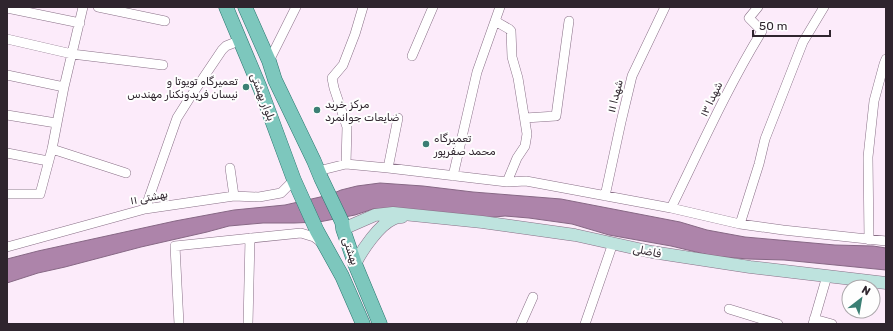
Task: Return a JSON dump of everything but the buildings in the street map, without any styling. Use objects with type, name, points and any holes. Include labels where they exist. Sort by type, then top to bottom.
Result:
[{"type":"main road","name":"بلوار بهشتی","points":[[226,7],[260,88],[296,184]]},
{"type":"main road","name":"بلوار بهشتی","points":[[247,8],[276,80],[320,175]]},
{"type":"main road","points":[[260,88],[276,80]]},
{"type":"main road","points":[[267,106],[285,100]]},
{"type":"main road","name":"بهشتی","points":[[320,175],[343,225],[355,264],[380,324]]},
{"type":"main road","points":[[296,184],[317,231],[342,276],[363,324]]},
{"type":"main road","name":"فاضلی","points":[[343,225],[375,215],[393,213],[482,222],[575,235],[652,252],[720,263],[886,283]]},
{"type":"main road","name":"فاضلی","points":[[355,264],[361,253],[381,227],[393,219],[410,215]]},
{"type":"street","points":[[7,194],[40,194],[52,149],[56,123],[83,7]]},
{"type":"street","points":[[98,7],[165,21]]},
{"type":"street","points":[[269,61],[296,7]]},
{"type":"street","points":[[346,164],[347,127],[332,78],[343,65],[355,34],[363,7]]},
{"type":"street","points":[[412,56],[433,7]]},
{"type":"street","points":[[452,176],[477,72],[500,7]]},
{"type":"street","name":"شهدا ۱۱","points":[[606,196],[632,76],[665,7]]},
{"type":"street","name":"شهدا ۱۳","points":[[672,208],[722,103],[746,56],[762,31],[749,18],[758,7]]},
{"type":"street","points":[[740,224],[759,164],[765,139],[804,42],[824,7]]},
{"type":"street","points":[[7,8],[80,23]]},
{"type":"street","points":[[495,20],[511,31],[512,56],[518,78],[527,134],[525,146],[517,158],[506,182]]},
{"type":"street","points":[[525,118],[556,116],[569,21]]},
{"type":"street","points":[[7,40],[72,54],[163,65]]},
{"type":"street","points":[[145,209],[176,118],[222,50],[226,46],[241,40]]},
{"type":"street","points":[[869,240],[868,157],[874,101],[886,59]]},
{"type":"street","points":[[7,74],[64,87]]},
{"type":"street","points":[[7,115],[56,123]]},
{"type":"street","points":[[388,168],[398,118]]},
{"type":"street","points":[[52,149],[126,173]]},
{"type":"street","points":[[7,153],[48,161]]},
{"type":"street","points":[[320,175],[346,164],[506,182],[526,181],[672,208],[740,224],[886,241]]},
{"type":"street","points":[[230,168],[234,196]]},
{"type":"street","name":"بهشتی ۱۱","points":[[7,247],[145,209],[234,196],[259,197],[281,193],[296,184]]},
{"type":"street","points":[[179,324],[175,246],[301,233],[314,237],[325,245]]},
{"type":"street","points":[[248,324],[250,238]]},
{"type":"street","points":[[585,324],[613,243]]},
{"type":"street","points":[[827,276],[813,321],[832,324]]},
{"type":"street","points":[[521,324],[534,297]]},
{"type":"street","points":[[729,309],[778,324]]},
{"type":"shaded area","points":[[380,183],[561,199],[680,222],[707,230],[745,237],[886,248],[886,270],[784,260],[713,256],[671,246],[609,235],[572,224],[529,218],[505,216],[484,218],[397,209],[373,209],[355,215],[319,222],[263,223],[229,226],[38,273],[7,283],[7,259],[175,221],[234,210],[285,205],[329,195],[357,186]]},
{"type":"place","name":"تعمیرگاه تویوتا و نیسان فریدونکنار مهندس","points":[[246,87]]},
{"type":"place","name":"مرکز خرید ضایعات جوانمرد","points":[[317,110]]},
{"type":"place","name":"تعمیرگاه محمد صفرپور","points":[[426,144]]}]
